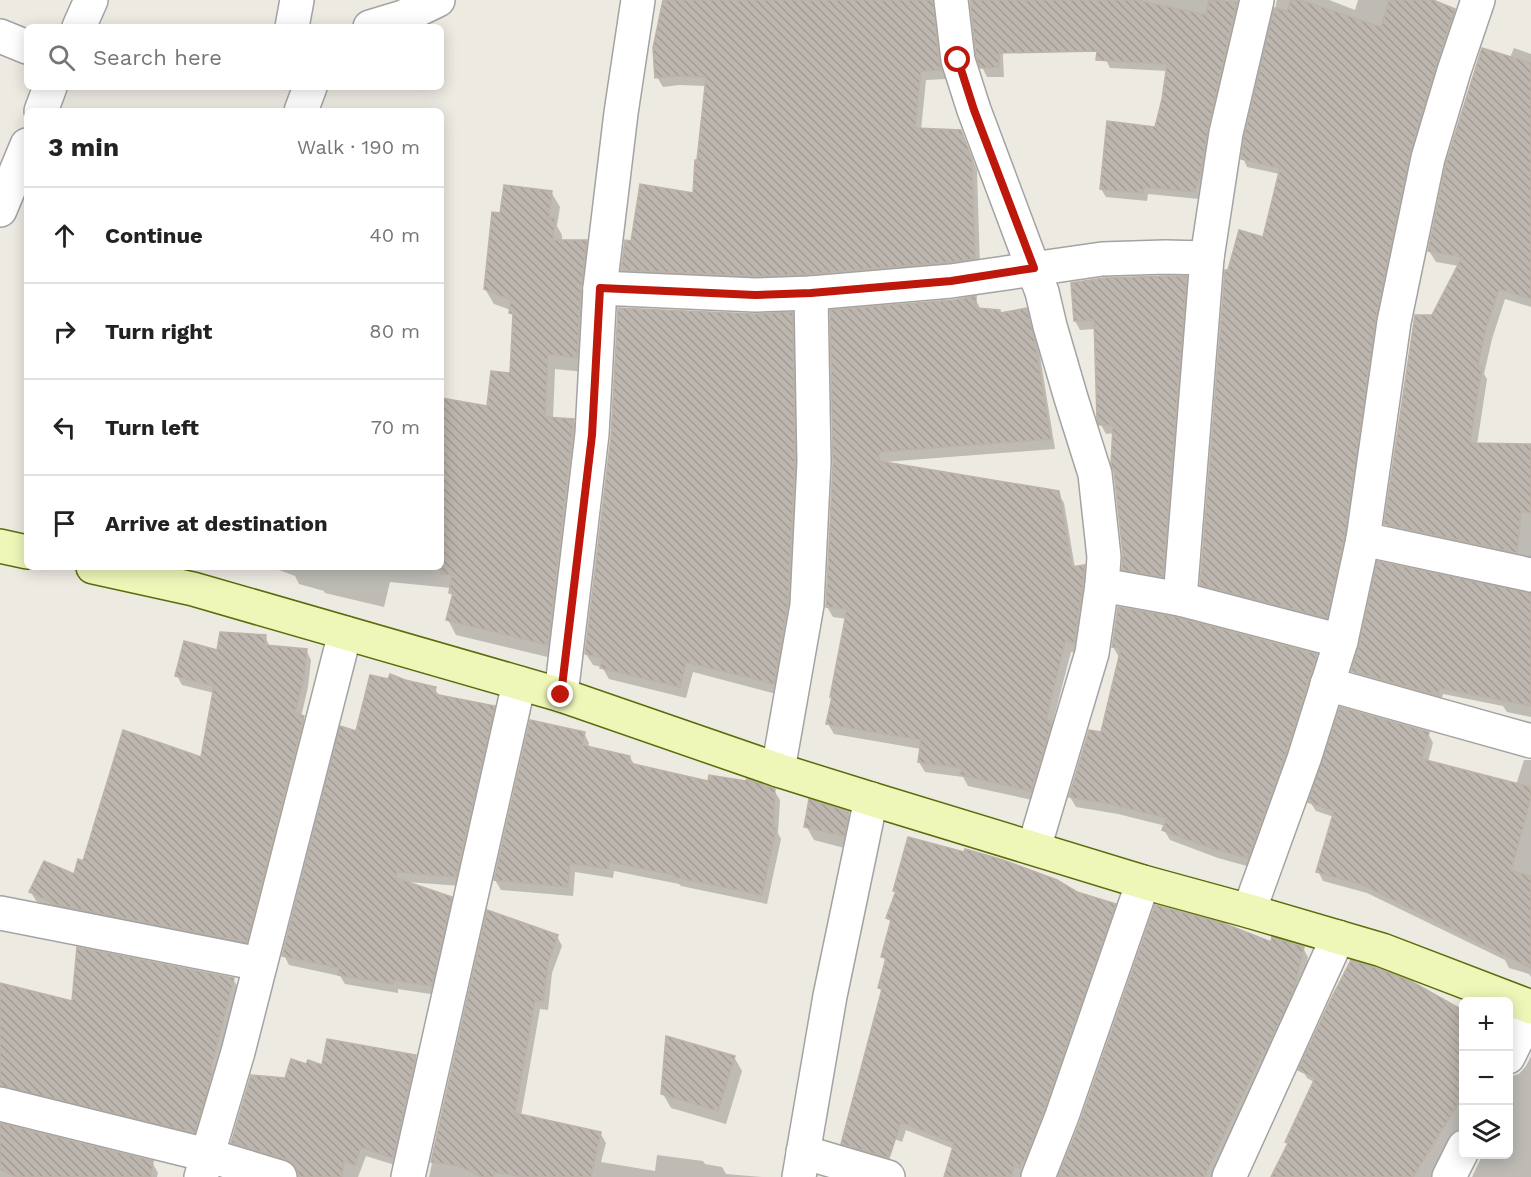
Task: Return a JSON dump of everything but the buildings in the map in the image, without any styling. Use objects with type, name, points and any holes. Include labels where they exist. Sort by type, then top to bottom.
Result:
[{"type":"street","points":[[80,24],[91,0]]},
{"type":"street","points":[[293,24],[297,0]]},
{"type":"street","points":[[380,24],[403,17],[438,0]]},
{"type":"street","points":[[561,695],[592,435],[600,288],[621,113],[638,0]]},
{"type":"street","points":[[951,0],[958,60],[974,110],[1042,292],[1050,326],[1095,474],[1104,557],[1092,653],[1034,848]]},
{"type":"street","points":[[1180,599],[1207,258],[1226,133],[1257,0]]},
{"type":"street","points":[[1249,911],[1304,759],[1341,641],[1363,539],[1394,322],[1426,170],[1454,71],[1478,0]]},
{"type":"street","points":[[0,36],[24,46]]},
{"type":"street","points":[[42,108],[49,90]]},
{"type":"street","points":[[302,108],[309,90]]},
{"type":"street","points":[[0,210],[24,152]]},
{"type":"street","points":[[600,288],[755,295],[811,293],[951,281],[1073,262],[1120,258],[1207,258]]},
{"type":"street","points":[[777,770],[807,605],[814,462],[811,293]]},
{"type":"street","points":[[1363,539],[1531,575]]},
{"type":"street","points":[[0,546],[24,551]]},
{"type":"street","points":[[121,570],[195,578],[345,633],[561,695],[871,800],[1143,882],[1382,950],[1531,1009],[1512,1051]]},
{"type":"street","points":[[1102,585],[1180,599],[1341,641]]},
{"type":"street","points":[[204,1166],[238,1052],[345,633]]},
{"type":"street","points":[[408,1177],[519,683]]},
{"type":"street","points":[[1327,684],[1531,741]]},
{"type":"street","points":[[871,800],[830,996],[801,1164],[888,1177]]},
{"type":"street","points":[[1038,1177],[1062,1116],[1143,882]]},
{"type":"street","points":[[0,913],[260,964]]},
{"type":"street","points":[[1229,1177],[1338,938]]},
{"type":"street","points":[[0,1104],[204,1166],[280,1177]]},
{"type":"street","points":[[1449,1177],[1459,1157]]},
{"type":"route","points":[[561,695],[592,435],[600,288],[755,295],[811,293],[951,281],[1034,268],[974,110],[958,60]]}]
